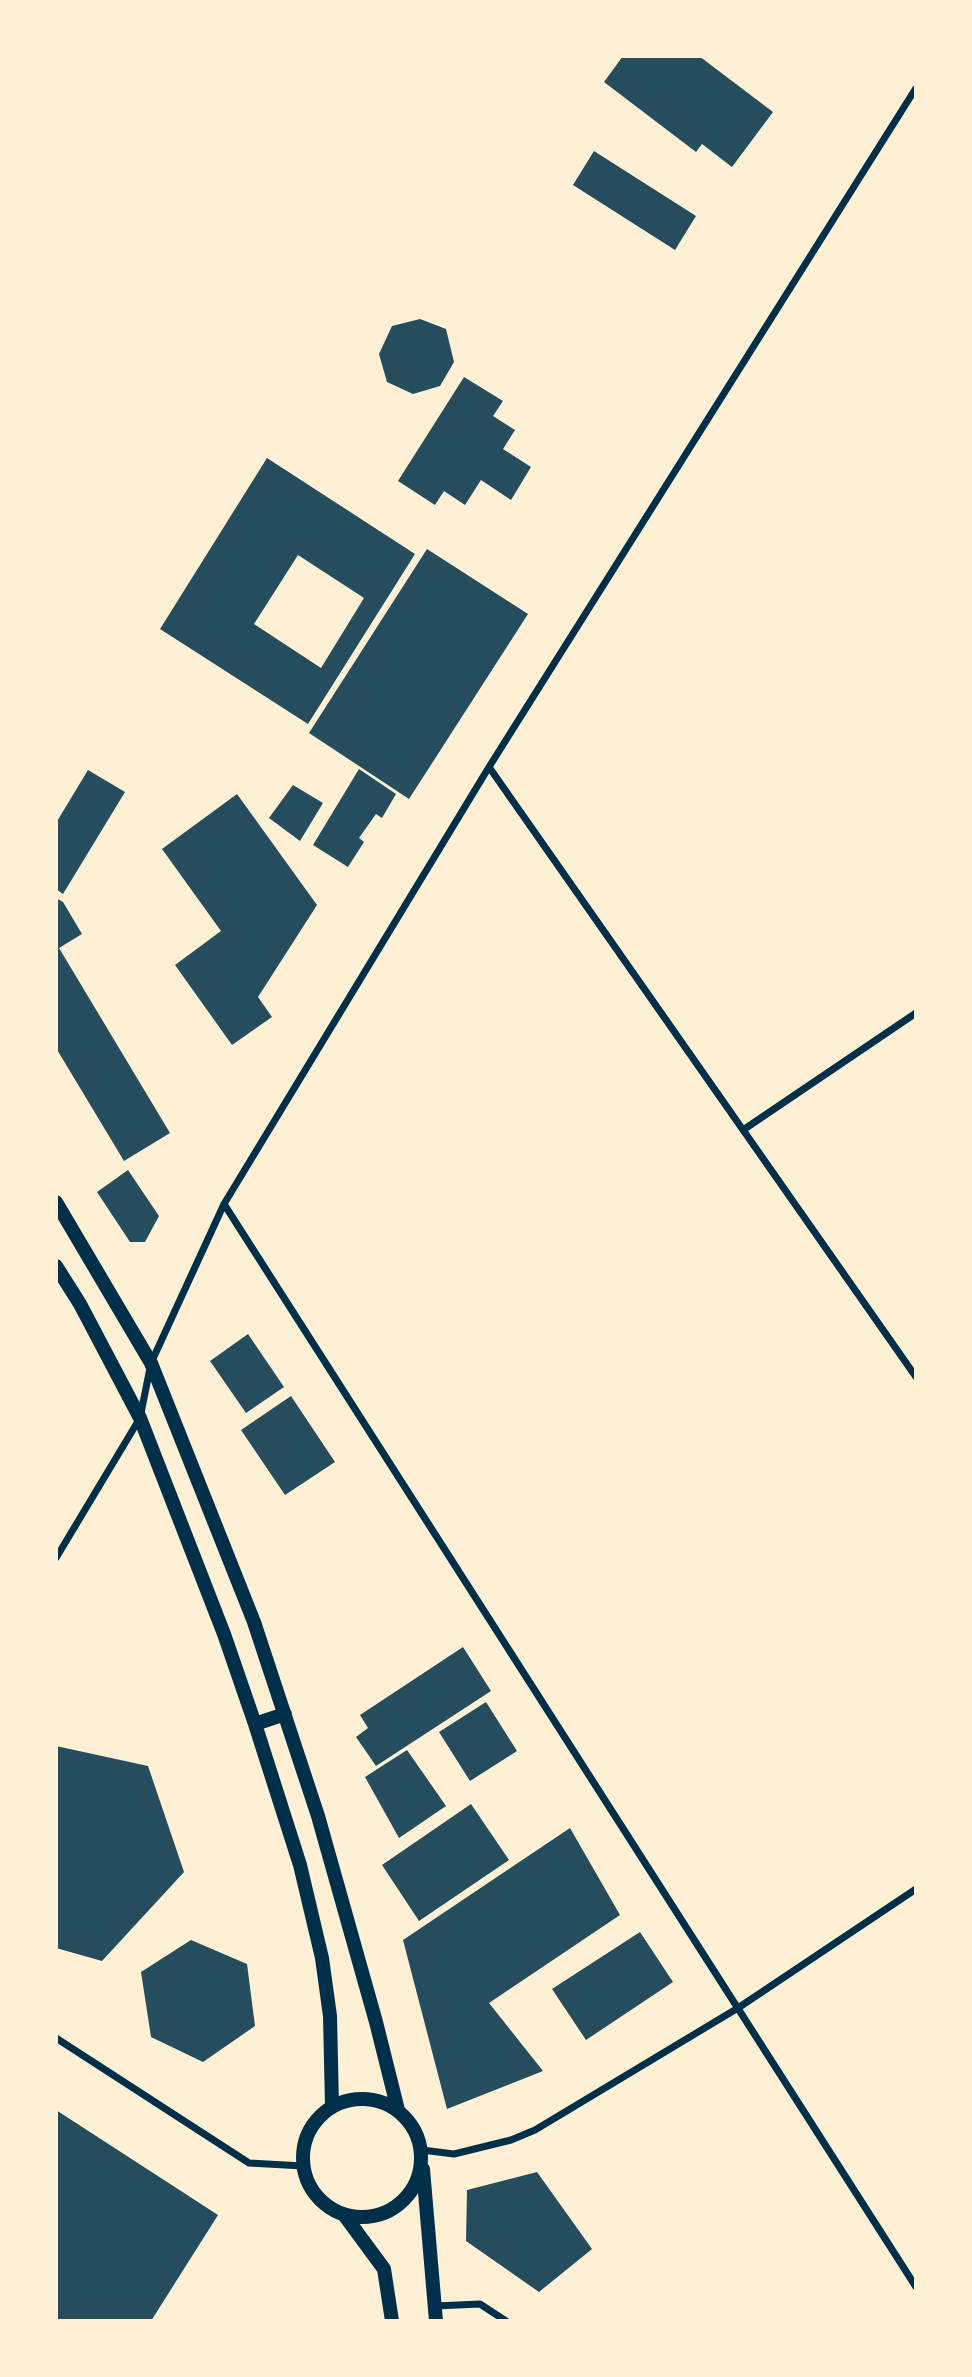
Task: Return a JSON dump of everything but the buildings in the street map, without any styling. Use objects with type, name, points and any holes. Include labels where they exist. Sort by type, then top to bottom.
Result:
[{"type":"main road","points":[[56,1202],[151,1363],[254,1622],[322,1830],[398,2110]]},
{"type":"main road","points":[[56,1266],[80,1304],[140,1418],[224,1634],[255,1724],[300,1865],[322,1958],[330,2016],[332,2106]]},
{"type":"main road","points":[[255,1724],[285,1714]]},
{"type":"main road","points":[[422,2151],[420,2174],[409,2195],[391,2211],[369,2218],[345,2216],[325,2205],[310,2188],[303,2166],[304,2142],[315,2121],[332,2106],[354,2098],[377,2099],[398,2110],[414,2128],[422,2151],[436,2321]]},
{"type":"main road","points":[[345,2216],[384,2269],[393,2321]]},
{"type":"street","points":[[56,1558],[140,1418],[151,1363],[224,1204],[489,767],[916,89]]},
{"type":"street","points":[[489,767],[916,1377]]},
{"type":"street","points":[[743,1129],[916,1013]]},
{"type":"street","points":[[224,1204],[916,2287]]},
{"type":"street","points":[[422,2151],[454,2154],[511,2140],[535,2130],[738,2008],[916,1889]]},
{"type":"street","points":[[56,2038],[249,2163],[303,2166]]},
{"type":"street","points":[[434,2306],[480,2304],[506,2321]]}]
